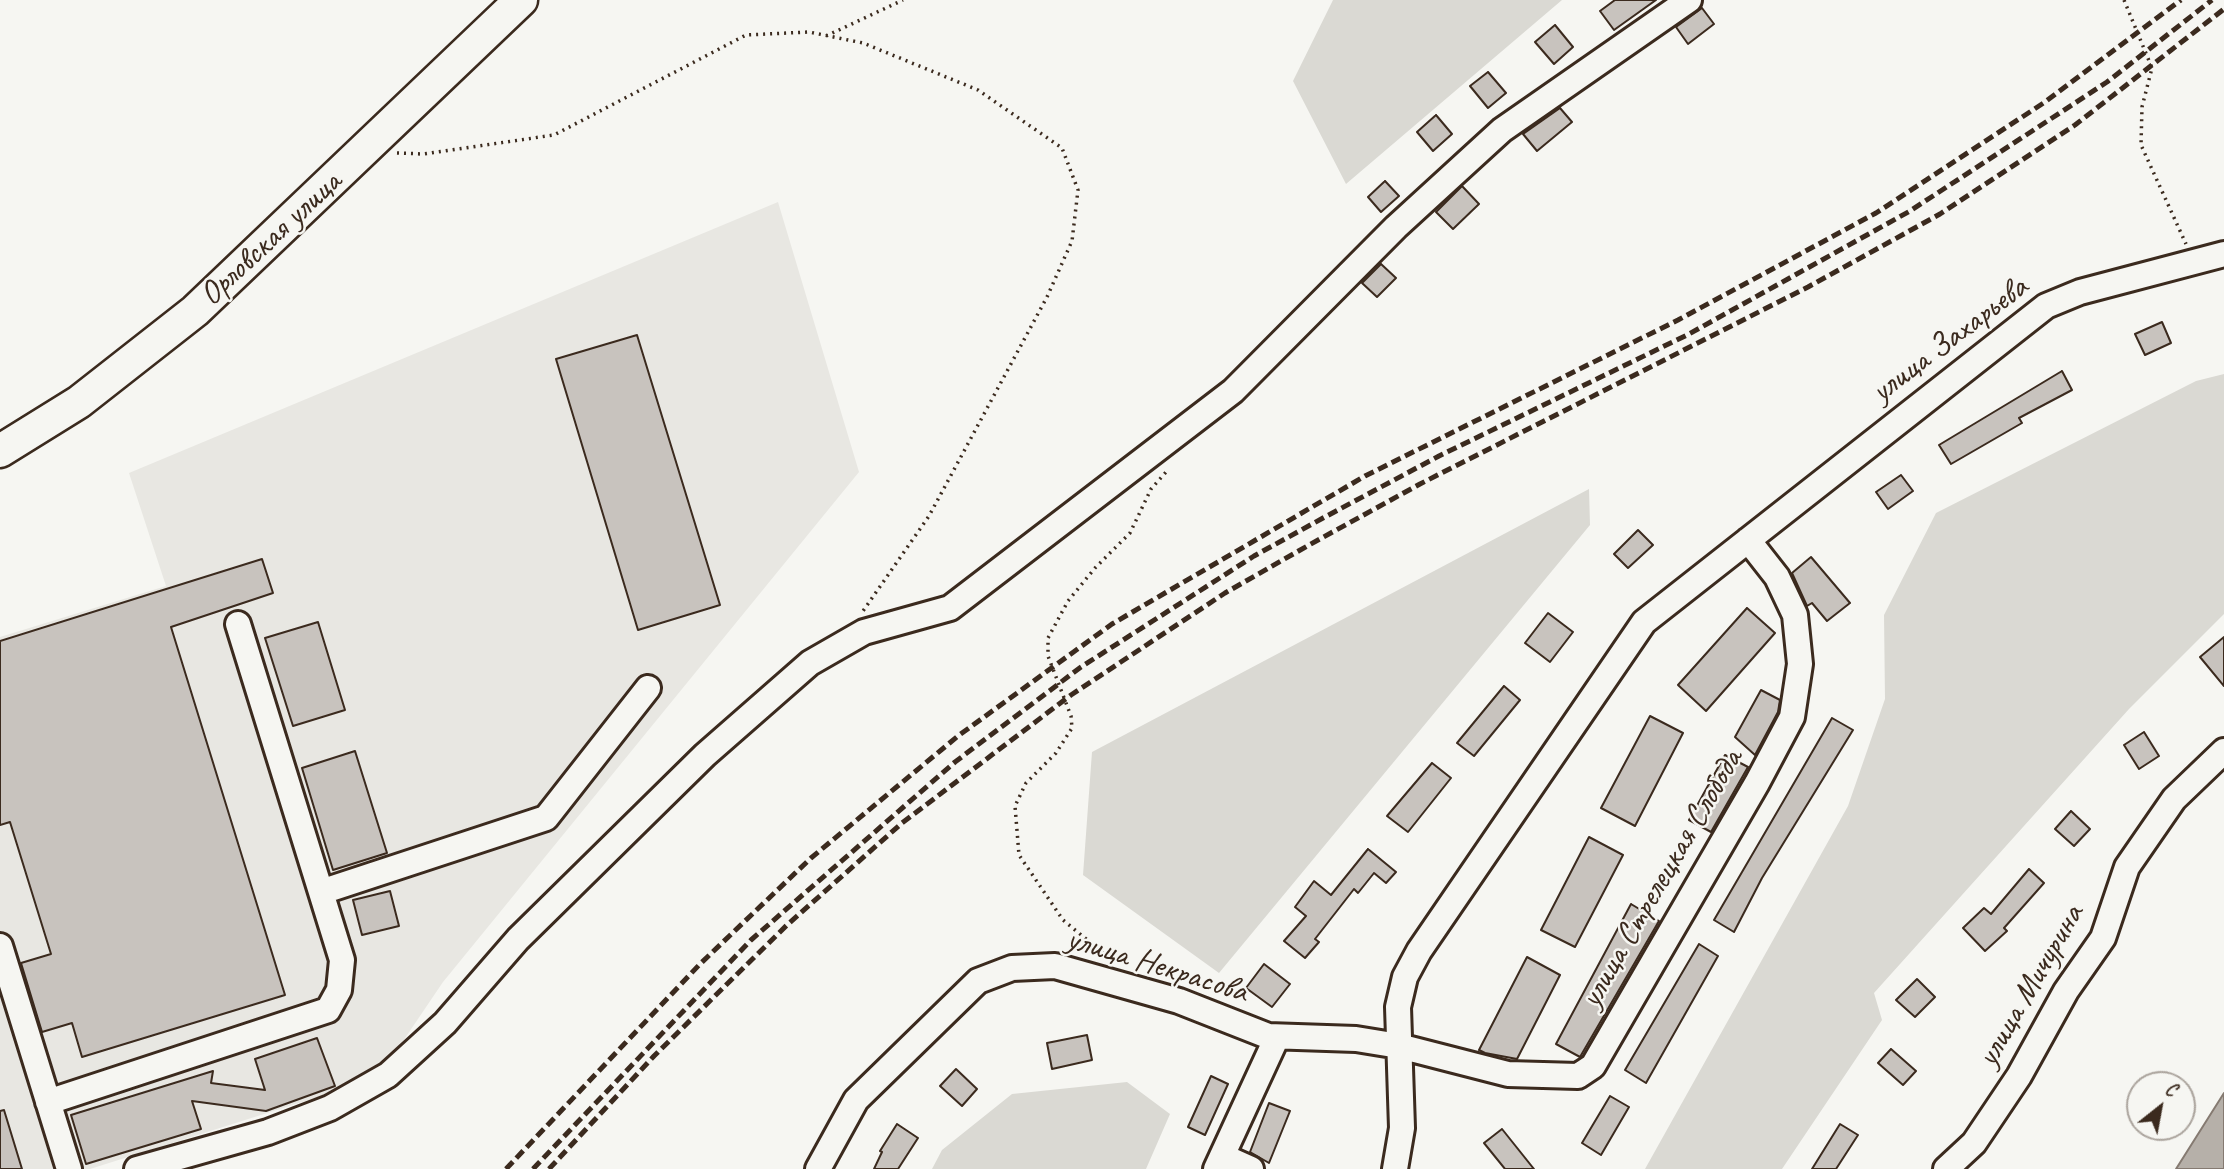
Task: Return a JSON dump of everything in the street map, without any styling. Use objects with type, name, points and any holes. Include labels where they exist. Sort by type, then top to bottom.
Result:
[{"type":"main road","name":"Орловская улица","points":[[0,451],[79,402],[195,311],[521,0]]},
{"type":"street","points":[[137,1169],[268,1132],[330,1108],[388,1075],[445,1023],[517,939],[705,755],[810,663],[864,632],[950,608],[1233,391],[1396,228],[1502,130],[1689,0]]},
{"type":"street","name":"улица Захарьева","points":[[1748,540],[2046,306],[2080,292],[2224,254]]},
{"type":"street","points":[[1395,1169],[1402,1128],[1398,1007],[1405,977],[1419,951],[1644,622],[1748,540]]},
{"type":"street","name":"улица Стрелецкая Слобода","points":[[1400,1049],[1508,1074],[1578,1076],[1593,1066],[1757,783],[1792,717],[1800,664],[1795,615],[1777,577],[1748,540]]},
{"type":"street","points":[[48,1102],[328,1010],[339,990],[341,960],[238,624]]},
{"type":"street","points":[[321,892],[546,818],[648,688]]},
{"type":"street","name":"улица Мичурина","points":[[1946,1169],[1974,1143],[1989,1121],[2019,1076],[2066,991],[2103,938],[2127,867],[2154,825],[2174,799],[2224,751]]},
{"type":"street","points":[[0,946],[69,1169]]},
{"type":"street","name":"улица Некрасова","points":[[818,1169],[856,1100],[978,981],[1012,968],[1055,966],[1179,1001],[1277,1037],[1356,1039],[1400,1049]]},
{"type":"street","points":[[1251,1169],[1219,1162],[1277,1037]]},
{"type":"path","points":[[825,36],[903,0]]},
{"type":"path","points":[[2124,0],[2152,68],[2142,107],[2141,145],[2194,262]]},
{"type":"path","points":[[363,152],[423,154],[554,135],[746,35],[809,32],[863,43],[978,90],[1062,148],[1078,190],[1073,241],[1047,297],[929,516],[860,614]]},
{"type":"path","points":[[1129,987],[1121,967],[1063,920],[1019,855],[1015,806],[1026,783],[1056,752],[1072,728],[1071,716],[1048,656],[1048,638],[1068,601],[1130,533],[1151,489],[1166,472],[1171,453],[1166,445]]},
{"type":"shaded area","points":[[1333,0],[1562,0],[1346,184],[1293,81]]},
{"type":"shaded area","points":[[778,202],[859,472],[443,982],[378,1078],[90,1169],[0,1169],[0,637],[166,586],[129,473]]},
{"type":"shaded area","points":[[2224,374],[2224,614],[2129,709],[1874,993],[1882,1020],[1782,1169],[1645,1169],[1848,806],[1885,699],[1884,615],[1936,513],[2196,381]]},
{"type":"shaded area","points":[[1589,489],[1590,525],[1219,973],[1083,875],[1092,752]]},
{"type":"shaded area","points":[[1127,1082],[1170,1114],[1146,1169],[932,1169],[942,1150],[1012,1094]]},
{"type":"shaded area","points":[[2224,1093],[2224,1169],[2176,1169]]},
{"type":"building","points":[[1615,0],[1656,0],[1614,30],[1600,11]]},
{"type":"building","points":[[1702,8],[1714,24],[1688,44],[1676,27]]},
{"type":"building","points":[[1555,25],[1573,47],[1554,64],[1535,42]]},
{"type":"building","points":[[1488,72],[1506,93],[1488,108],[1470,86]]},
{"type":"building","points":[[1560,108],[1572,122],[1537,151],[1523,134]]},
{"type":"building","points":[[1436,115],[1452,134],[1433,151],[1417,132]]},
{"type":"building","points":[[1385,181],[1399,196],[1381,212],[1368,197]]},
{"type":"building","points":[[1462,186],[1479,204],[1453,229],[1436,212]]},
{"type":"building","points":[[1381,264],[1396,278],[1377,297],[1362,283]]},
{"type":"building","points":[[2162,322],[2171,343],[2145,355],[2135,334]]},
{"type":"building","points":[[637,335],[720,605],[638,630],[556,359]]},
{"type":"building","points":[[2062,371],[2072,390],[2019,418],[2022,423],[1951,464],[1939,445]]},
{"type":"building","points":[[1901,475],[1913,491],[1888,509],[1876,492]]},
{"type":"building","points":[[1638,530],[1653,545],[1628,568],[1614,554]]},
{"type":"building","points":[[1811,557],[1850,603],[1827,621],[1812,603],[1807,606],[1792,573]]},
{"type":"building","points":[[262,559],[273,593],[171,627],[285,995],[82,1057],[72,1023],[42,1032],[21,963],[51,954],[10,822],[0,825],[0,641]]},
{"type":"building","points":[[1747,608],[1775,633],[1706,711],[1678,685]]},
{"type":"building","points":[[1548,613],[1573,632],[1550,662],[1525,643]]},
{"type":"building","points":[[318,622],[345,710],[293,726],[265,638]]},
{"type":"building","points":[[2224,637],[2224,686],[2200,657]]},
{"type":"building","points":[[1504,686],[1520,700],[1474,756],[1457,743]]},
{"type":"building","points":[[1761,690],[1780,700],[1778,712],[1755,755],[1735,737]]},
{"type":"building","points":[[1650,716],[1683,733],[1635,826],[1601,808]]},
{"type":"building","points":[[1832,718],[1853,730],[1762,878],[1734,932],[1714,920]]},
{"type":"building","points":[[2144,732],[2159,756],[2139,769],[2124,745]]},
{"type":"building","points":[[355,751],[387,853],[333,870],[302,768]]},
{"type":"building","points":[[1725,755],[1748,767],[1711,832],[1689,820]]},
{"type":"building","points":[[1432,763],[1451,778],[1408,832],[1387,816]]},
{"type":"building","points":[[2071,811],[2090,829],[2074,846],[2055,829]]},
{"type":"building","points":[[1589,837],[1623,855],[1575,947],[1541,930]]},
{"type":"building","points":[[1368,849],[1396,872],[1386,883],[1374,873],[1358,893],[1354,889],[1315,939],[1319,942],[1305,958],[1284,941],[1306,916],[1295,907],[1314,881],[1331,895]]},
{"type":"building","points":[[2029,869],[2044,883],[2004,928],[2007,931],[1985,951],[1963,928],[1984,908],[1991,914]]},
{"type":"building","points":[[390,891],[399,926],[362,935],[353,900]]},
{"type":"building","points":[[1631,904],[1659,921],[1580,1057],[1556,1044]]},
{"type":"building","points":[[1699,944],[1718,956],[1646,1083],[1625,1070]]},
{"type":"building","points":[[1527,957],[1560,975],[1517,1059],[1485,1053],[1479,1050]]},
{"type":"building","points":[[1264,964],[1290,984],[1272,1007],[1246,988]]},
{"type":"building","points":[[1917,979],[1935,997],[1915,1017],[1896,1000]]},
{"type":"building","points":[[1087,1035],[1092,1060],[1052,1069],[1047,1043]]},
{"type":"building","points":[[317,1038],[335,1086],[266,1111],[192,1101],[201,1129],[86,1164],[71,1115],[213,1071],[211,1083],[265,1090],[255,1059]]},
{"type":"building","points":[[1891,1049],[1916,1071],[1903,1085],[1878,1063]]},
{"type":"building","points":[[956,1069],[977,1089],[962,1106],[940,1086]]},
{"type":"building","points":[[1211,1076],[1228,1084],[1205,1135],[1188,1127]]},
{"type":"building","points":[[1610,1096],[1629,1107],[1601,1155],[1582,1143]]},
{"type":"building","points":[[1269,1103],[1290,1111],[1269,1163],[1250,1152]]},
{"type":"building","points":[[4,1110],[22,1169],[0,1169],[0,1111]]},
{"type":"building","points":[[897,1124],[918,1138],[898,1169],[874,1169],[882,1152],[880,1151]]},
{"type":"building","points":[[1840,1124],[1858,1135],[1836,1169],[1812,1169]]},
{"type":"building","points":[[1502,1129],[1534,1169],[1505,1169],[1484,1143]]},
{"type":"railway","points":[[506,1169],[700,964],[811,858],[958,736],[1112,624],[1365,476],[1678,320],[1876,213],[2045,102],[2181,0]]},
{"type":"railway","points":[[533,1169],[751,940],[955,762],[1081,667],[1254,556],[1323,518],[1439,456],[1689,334],[1910,211],[2107,82],[2212,0]]},
{"type":"railway","points":[[549,1169],[654,1056],[787,925],[902,823],[1071,695],[1225,593],[1309,545],[1420,484],[1808,287],[1940,214],[2075,125],[2224,9]]}]
